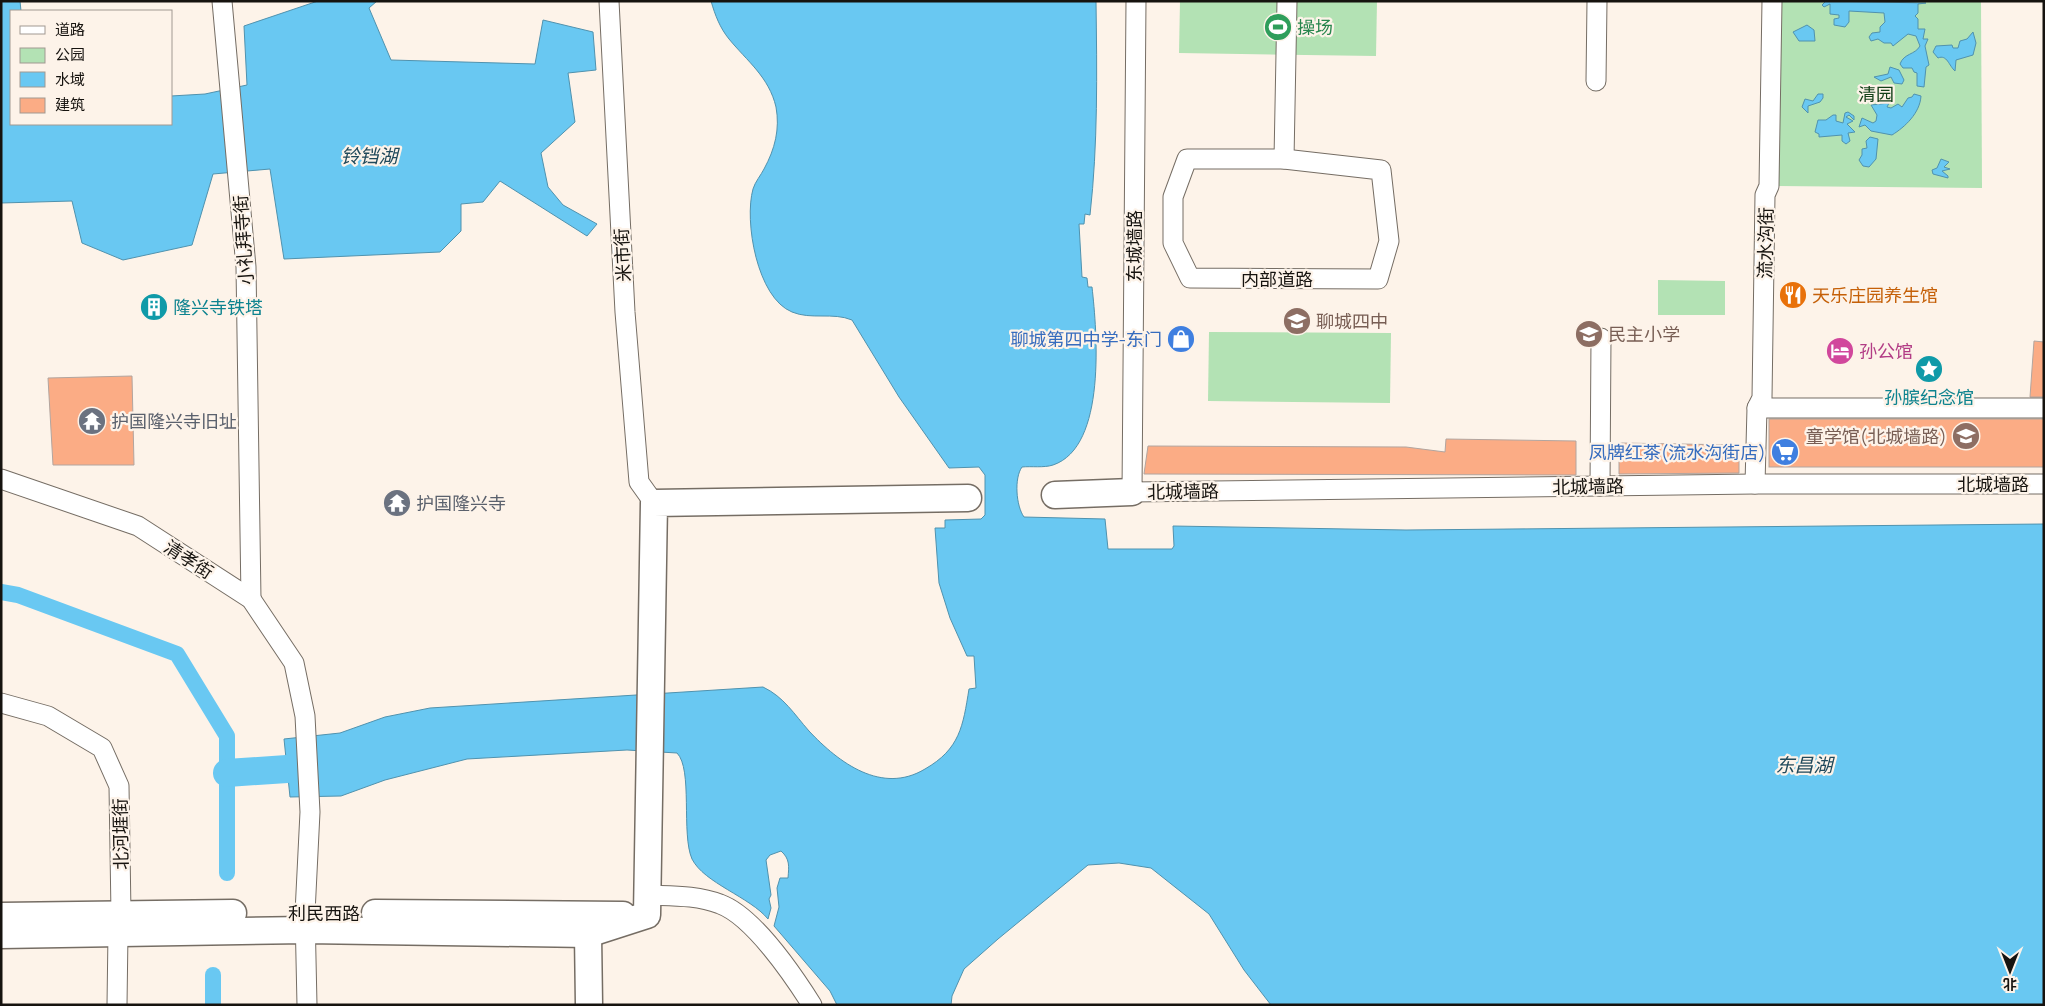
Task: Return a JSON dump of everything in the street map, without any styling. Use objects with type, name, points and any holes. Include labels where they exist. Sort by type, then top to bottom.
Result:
[{"type":"main road","points":[[1055,494],[1132,492]]},
{"type":"main road","points":[[648,905],[648,777],[654,503],[968,498]]},
{"type":"main road","name":"利民西路","points":[[1,916],[119,924],[306,922],[648,905]]},
{"type":"main road","name":"利民西路","points":[[306,922],[580,934],[648,905]]},
{"type":"main road","name":"利民西路","points":[[1,935],[119,924]]},
{"type":"main road","points":[[572,1005],[580,934]]},
{"type":"main road","points":[[580,934],[589,1005]]},
{"type":"street","name":"小礼拜寺街","points":[[222,1],[231,83],[246,268],[251,599]]},
{"type":"street","name":"米市街","points":[[609,1],[625,312],[638,482],[654,503]]},
{"type":"street","name":"东城墙路","points":[[1132,492],[1136,1]]},
{"type":"street","points":[[1284,159],[1287,1]]},
{"type":"street","points":[[1596,81],[1597,1]]},
{"type":"street","name":"流水沟街","points":[[1755,484],[1757,408],[1762,398],[1765,195],[1769,186],[1772,1]]},
{"type":"street","name":"内部道路","points":[[1187,159],[1284,159],[1381,170],[1389,241],[1378,279],[1190,278],[1173,243],[1173,197],[1187,159]]},
{"type":"street","points":[[1600,486],[1601,338]]},
{"type":"street","points":[[1757,408],[2044,408]]},
{"type":"street","name":"清孝街","points":[[1,479],[138,526],[251,599],[294,663],[305,716],[310,812],[306,922],[307,1005]]},
{"type":"street","name":"北城墙路","points":[[1132,492],[1755,484],[2044,484]]},
{"type":"street","name":"北河堐街","points":[[1,703],[48,716],[102,748],[119,786],[117,1005]]},
{"type":"street","points":[[648,905],[699,898],[731,909],[750,924],[812,1005]]},
{"type":"green space","name":"操场","points":[[1180,1],[1377,1],[1376,56],[1179,53]]},
{"type":"green space","name":"清园","points":[[1772,1],[1981,1],[1982,188],[1769,186]]},
{"type":"green space","points":[[1658,280],[1725,281],[1725,315],[1658,315]]},
{"type":"green space","points":[[1209,332],[1391,333],[1390,403],[1208,401]]},
{"type":"water","name":"铃铛湖","points":[[1,1],[20,1],[21,10],[10,10],[10,125],[172,125],[172,96],[205,94],[247,85],[244,26],[318,1],[377,1],[369,8],[391,60],[535,64],[543,20],[593,32],[596,70],[568,73],[575,122],[541,153],[548,187],[563,205],[597,224],[587,236],[500,181],[483,202],[461,204],[461,231],[440,252],[284,259],[270,169],[213,174],[192,245],[123,260],[82,243],[72,201],[1,203]]},
{"type":"water","name":"东昌湖","points":[[711,1],[1096,1],[1097,55],[1093,188],[1090,215],[1085,214],[1084,224],[1079,224],[1082,277],[1087,278],[1088,287],[1092,287],[1094,307],[1096,331],[1095,386],[1083,436],[1070,454],[1053,465],[1022,467],[1019,472],[1017,492],[1019,506],[1024,517],[1105,519],[1108,549],[1172,549],[1174,546],[1173,526],[1406,530],[2044,524],[2044,1005],[1271,1005],[1244,970],[1209,914],[1151,868],[1119,863],[1088,865],[998,939],[964,969],[952,996],[951,1005],[837,1005],[830,991],[774,926],[779,907],[777,888],[780,878],[788,878],[789,870],[786,857],[781,851],[770,855],[766,860],[771,895],[769,899],[771,908],[768,919],[760,911],[706,875],[692,859],[687,834],[685,773],[682,761],[677,753],[627,750],[467,759],[385,780],[341,796],[290,797],[284,739],[340,733],[385,717],[430,708],[763,687],[783,701],[809,731],[834,754],[862,772],[877,777],[893,779],[909,776],[937,761],[953,745],[962,725],[969,689],[976,688],[974,656],[967,656],[950,618],[939,583],[935,528],[945,528],[945,520],[981,519],[985,515],[985,475],[979,467],[949,468],[899,397],[852,320],[837,316],[807,316],[792,312],[780,304],[770,291],[756,257],[750,220],[753,189],[774,146],[777,131],[776,107],[773,96],[763,78],[723,30]]},
{"type":"water","points":[[1826,1],[1926,3],[1918,4],[1918,13],[1915,16],[1918,19],[1918,29],[1925,29],[1923,39],[1928,39],[1925,46],[1929,65],[1926,67],[1924,87],[1917,86],[1917,73],[1912,68],[1903,68],[1900,64],[1904,58],[1920,46],[1916,36],[1908,34],[1893,46],[1891,43],[1884,43],[1878,39],[1871,41],[1869,37],[1872,33],[1880,32],[1880,27],[1885,22],[1884,13],[1849,11],[1849,22],[1845,27],[1834,25],[1834,19],[1839,18],[1839,15],[1830,14],[1830,4],[1824,7],[1822,5]]},
{"type":"water","points":[[1807,25],[1814,30],[1815,41],[1799,41],[1793,32]]},
{"type":"water","points":[[1973,32],[1976,43],[1973,55],[1956,60],[1955,71],[1946,59],[1938,58],[1933,52],[1936,46],[1952,45],[1953,48],[1958,48],[1960,41],[1967,39]]},
{"type":"water","points":[[1890,67],[1899,70],[1904,80],[1902,84],[1894,83],[1891,77],[1881,81],[1874,77],[1888,74]]},
{"type":"water","points":[[1818,94],[1823,94],[1823,98],[1820,102],[1808,106],[1808,113],[1802,107],[1805,99],[1813,101]]},
{"type":"water","points":[[1914,94],[1921,96],[1915,114],[1907,124],[1892,135],[1871,131],[1865,125],[1859,127],[1862,118],[1873,123],[1876,121],[1877,115],[1871,105],[1889,103],[1887,107],[1891,108],[1898,104],[1902,107],[1908,98]]},
{"type":"water","points":[[1848,112],[1854,116],[1854,120],[1849,115],[1846,117],[1853,121],[1847,124],[1855,132],[1848,133],[1850,141],[1846,144],[1842,141],[1842,135],[1819,137],[1819,134],[1815,132],[1818,120],[1826,120],[1836,115],[1836,121],[1843,123],[1845,113]]},
{"type":"water","points":[[1870,137],[1878,139],[1876,159],[1869,167],[1863,166],[1859,160],[1862,155],[1862,149],[1867,148],[1866,141]]},
{"type":"water","points":[[1941,159],[1949,162],[1944,167],[1950,169],[1942,171],[1948,178],[1933,174],[1932,170],[1937,168]]},
{"type":"building","points":[[2034,341],[2044,342],[2044,397],[2030,397]]},
{"type":"building","name":"护国隆兴寺旧址","points":[[132,376],[134,465],[53,465],[48,378]]},
{"type":"building","points":[[1769,419],[2044,419],[2044,467],[1769,467]]},
{"type":"building","points":[[1446,439],[1576,441],[1576,475],[1144,474],[1148,446],[1406,447],[1445,452]]},
{"type":"building","points":[[1619,443],[1739,445],[1739,473],[1619,474]]},
{"type":"waterway","points":[[1,592],[18,595],[177,654],[227,736],[227,873]]},
{"type":"waterway","points":[[227,773],[287,769]]},
{"type":"waterway","points":[[213,975],[213,1005]]},
{"type":"place","name":"操场","points":[[1278,27]]},
{"type":"place","name":"天乐庄园养生馆","points":[[1793,295]]},
{"type":"place","name":"隆兴寺铁塔","points":[[154,307]]},
{"type":"place","name":"聊城四中","points":[[1297,321]]},
{"type":"place","name":"民主小学","points":[[1589,334]]},
{"type":"place","name":"聊城第四中学-东门","points":[[1181,339]]},
{"type":"place","name":"孙公馆","points":[[1840,351]]},
{"type":"place","name":"孙膑纪念馆","points":[[1929,369]]},
{"type":"place","name":"护国隆兴寺旧址","points":[[92,421]]},
{"type":"place","name":"童学馆(北城墙路)","points":[[1966,436]]},
{"type":"place","name":"凤牌红茶(流水沟街店)","points":[[1785,452]]},
{"type":"place","name":"护国隆兴寺","points":[[397,503]]}]
